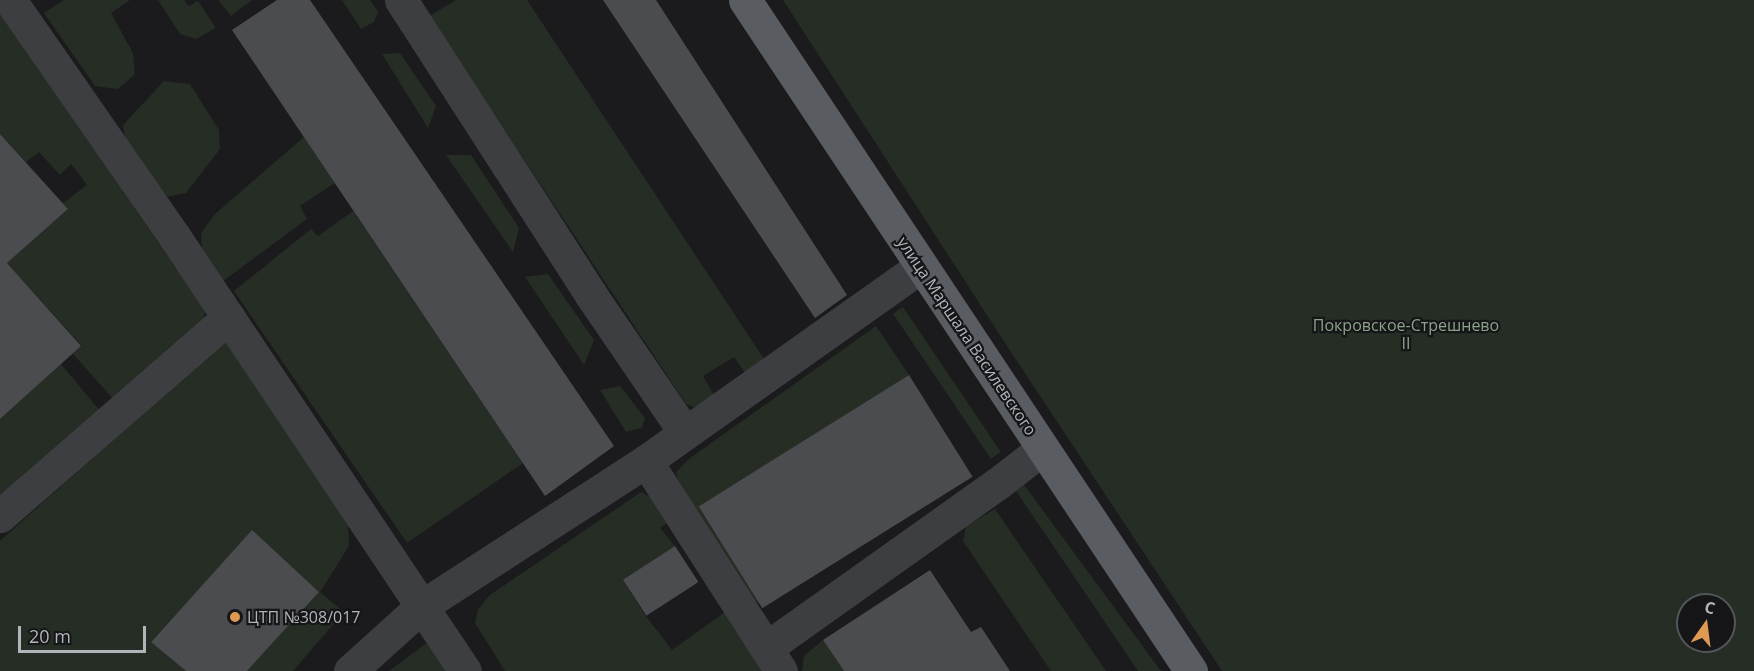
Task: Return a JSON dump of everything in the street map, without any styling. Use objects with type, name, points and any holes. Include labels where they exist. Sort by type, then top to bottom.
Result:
[{"type":"main road","name":"улица Маршала Василевского","points":[[744,0],[1191,671]]},
{"type":"lane","points":[[10,0],[229,317],[465,671]]},
{"type":"lane","points":[[401,0],[591,295],[684,433]]},
{"type":"lane","points":[[350,671],[422,606],[646,461],[921,266]]},
{"type":"lane","points":[[0,516],[229,317]]},
{"type":"lane","points":[[646,461],[773,659],[1042,449]]},
{"type":"green space","points":[[64,0],[130,0],[111,13],[133,53],[135,74],[118,89],[95,86],[44,13]]},
{"type":"green space","points":[[158,0],[184,0],[189,6],[198,1],[216,28],[196,39],[180,34]]},
{"type":"green space","points":[[218,0],[252,0],[231,16]]},
{"type":"green space","points":[[342,0],[370,0],[378,12],[374,22],[361,29]]},
{"type":"green space","points":[[456,0],[527,0],[766,362],[748,377],[734,357],[703,376],[717,400],[703,411],[686,404],[429,16]]},
{"type":"green space","name":"Покровское-Стрешнево II","points":[[783,0],[1754,0],[1754,671],[1222,671],[1007,346]]},
{"type":"green space","points":[[0,11],[205,311],[203,327],[115,401],[73,354],[81,345],[7,263],[68,209],[63,203],[87,185],[71,164],[60,175],[39,152],[26,162],[0,134]]},
{"type":"green space","points":[[400,53],[436,106],[428,128],[382,54]]},
{"type":"green space","points":[[164,81],[190,84],[219,130],[220,149],[186,193],[165,197],[126,144],[123,125]]},
{"type":"green space","points":[[304,137],[335,183],[300,206],[307,219],[223,281],[202,251],[201,233],[216,213]]},
{"type":"green space","points":[[446,155],[471,155],[519,228],[513,252]]},
{"type":"green space","points":[[353,211],[523,463],[407,543],[234,291],[311,229],[318,236]]},
{"type":"green space","points":[[548,274],[594,340],[584,365],[525,277]]},
{"type":"green space","points":[[903,307],[1001,452],[991,459],[893,314]]},
{"type":"green space","points":[[876,326],[909,375],[705,515],[767,608],[752,599],[680,490],[676,472],[690,458]]},
{"type":"green space","points":[[227,338],[348,523],[349,546],[320,592],[344,612],[293,671],[247,671],[319,592],[252,531],[151,641],[186,671],[0,671],[0,541]]},
{"type":"green space","points":[[61,364],[100,411],[0,502],[0,419]]},
{"type":"green space","points":[[620,386],[645,418],[642,428],[626,432],[600,390]]},
{"type":"green space","points":[[1022,482],[1161,671],[1138,671],[1014,488]]},
{"type":"green space","points":[[641,492],[653,498],[668,522],[660,528],[675,546],[623,580],[645,615],[672,650],[725,612],[763,671],[505,671],[475,623],[478,609],[490,595]]},
{"type":"green space","points":[[995,509],[1106,671],[1051,671],[963,541],[966,526]]},
{"type":"green space","points":[[436,636],[460,671],[389,671]]},
{"type":"green space","points":[[823,640],[844,671],[802,671],[804,656]]},
{"type":"building","points":[[277,0],[310,0],[614,446],[545,496],[232,30]]},
{"type":"building","points":[[603,0],[656,0],[847,295],[815,318]]},
{"type":"building","points":[[0,134],[68,209],[7,263],[81,346],[0,419]]},
{"type":"building","points":[[909,375],[973,477],[762,608],[699,506]]},
{"type":"building","name":"ЦТП №308/017","points":[[252,530],[319,592],[247,671],[186,671],[151,642]]},
{"type":"building","points":[[675,546],[698,582],[646,616],[623,580]]},
{"type":"building","points":[[930,570],[971,632],[981,627],[1010,671],[844,671],[823,640]]},
{"type":"place","name":"ЦТП №308/017","points":[[235,617]]}]
